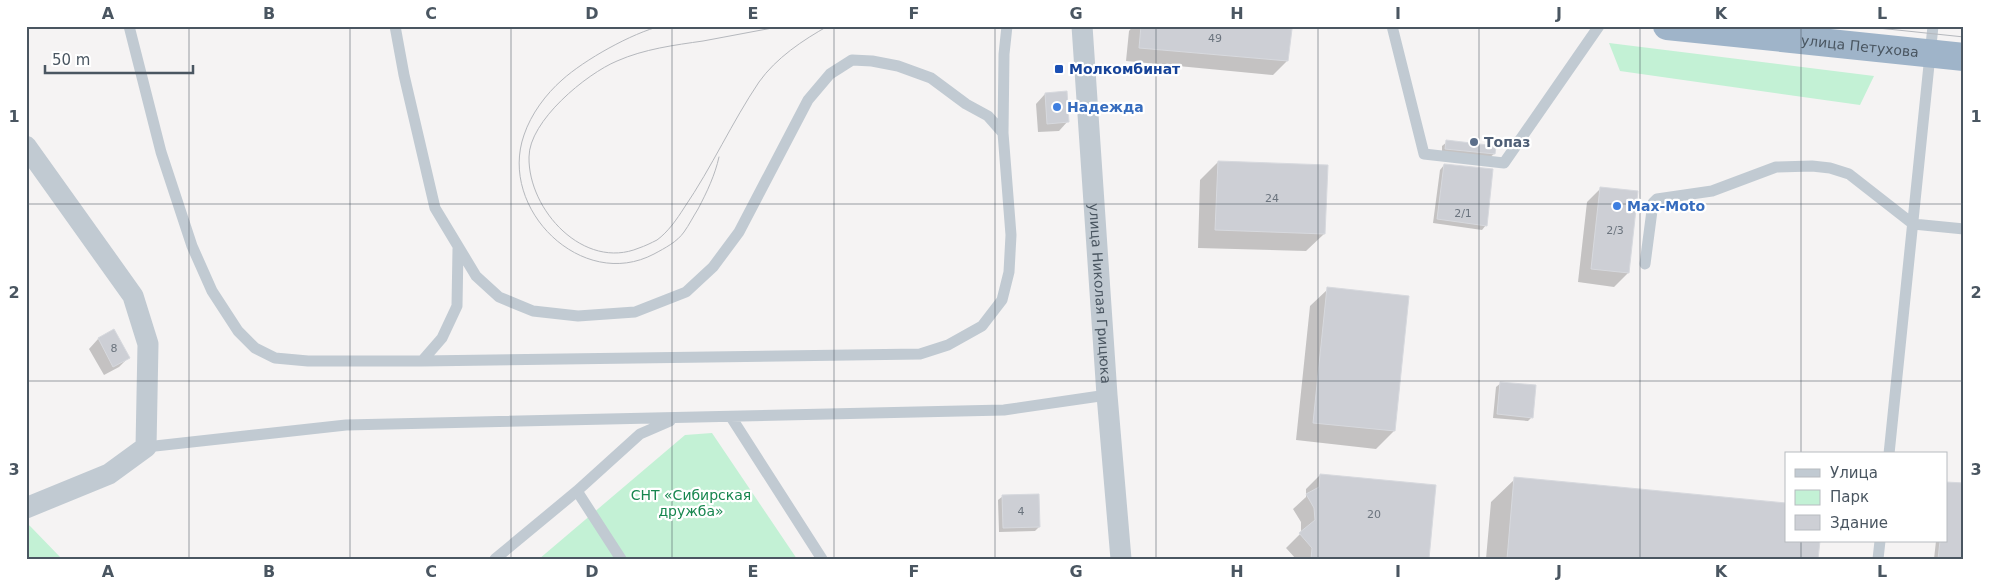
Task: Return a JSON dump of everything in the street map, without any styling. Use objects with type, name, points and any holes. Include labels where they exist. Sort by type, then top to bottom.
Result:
[{"type":"highway","name":"улица Петухова","points":[[1666,26],[1964,57]]},
{"type":"street","name":"улица Николая Грицюка","points":[[1082,26],[1107,394],[1121,559]]},
{"type":"street","points":[[26,146],[133,296],[148,344],[146,447],[109,474],[26,508]]},
{"type":"lane","points":[[129,26],[161,152],[192,246],[212,291],[238,331],[256,348],[275,358],[308,361],[882,356],[920,354],[948,344],[982,326],[1002,300],[1009,272],[1011,235],[1003,133],[1004,54],[1007,26]]},
{"type":"lane","points":[[396,26],[404,75],[435,208],[476,276],[499,297],[533,311],[578,316],[635,312],[686,292],[713,267],[739,232],[808,100],[830,74],[852,60],[872,61],[898,66],[932,78],[966,104],[988,116],[1003,133]]},
{"type":"lane","points":[[1392,26],[1424,154],[1504,163],[1599,26]]},
{"type":"lane","points":[[1889,452],[1933,26]]},
{"type":"lane","points":[[1645,264],[1653,204],[1657,198],[1712,191],[1776,167],[1812,166],[1830,168],[1849,174],[1913,224],[1964,229]]},
{"type":"lane","points":[[422,361],[442,338],[457,306],[458,248]]},
{"type":"lane","points":[[146,447],[346,425],[1004,410],[1107,394]]},
{"type":"lane","points":[[731,417],[822,559]]},
{"type":"lane","points":[[495,559],[577,491],[640,434],[677,418]]},
{"type":"lane","points":[[577,491],[621,559]]},
{"type":"lane","points":[[1878,559],[1880,542]]},
{"type":"green space","points":[[1609,43],[1874,76],[1860,105],[1620,71]]},
{"type":"green space","name":"СНТ «Сибирская дружба»","points":[[712,433],[797,559],[539,559],[685,435]]},
{"type":"green space","points":[[26,523],[30,526],[62,559],[26,559]]},
{"type":"building","points":[[1141,26],[1262,26],[1292,29],[1288,61],[1139,48]]},
{"type":"building","name":"Надежда","points":[[1067,91],[1069,122],[1047,124],[1045,93]]},
{"type":"building","points":[[1446,140],[1496,146],[1495,154],[1445,149]]},
{"type":"building","points":[[1218,161],[1328,165],[1325,234],[1215,230]]},
{"type":"building","points":[[1444,164],[1493,169],[1487,226],[1437,219]]},
{"type":"building","points":[[1600,187],[1638,191],[1629,273],[1591,269]]},
{"type":"building","points":[[1327,287],[1409,296],[1395,431],[1313,423]]},
{"type":"building","points":[[114,329],[130,358],[113,367],[98,338]]},
{"type":"building","points":[[1500,382],[1536,385],[1533,418],[1497,414]]},
{"type":"building","points":[[1320,474],[1436,485],[1429,559],[1311,559],[1312,548],[1299,533],[1315,520],[1314,508],[1306,494],[1319,487]]},
{"type":"building","points":[[1514,477],[1785,503],[1785,542],[1820,542],[1818,559],[1507,559]]},
{"type":"building","points":[[1948,482],[1964,483],[1964,559],[1938,559],[1940,542],[1948,542]]},
{"type":"building","points":[[1039,494],[1040,527],[1003,528],[1002,495]]},
{"type":"tram line","points":[[661,26],[636,35],[595,56],[571,72],[550,92],[535,112],[524,135],[519,163],[523,190],[535,215],[552,236],[574,253],[600,262],[627,263],[654,254],[681,236],[705,196],[719,157]]},
{"type":"tram line","points":[[783,26],[649,50],[617,61],[590,76],[561,100],[538,129],[532,143],[529,157],[531,177],[538,197],[549,215],[563,231],[580,243],[598,251],[618,253],[639,248],[657,240],[669,229],[704,177],[749,97],[766,73],[790,50],[828,26]]},
{"type":"tram line","points":[[1859,26],[1964,37]]},
{"type":"place","name":"Молкомбинат","points":[[1059,69]]},
{"type":"place","name":"Надежда","points":[[1057,107]]},
{"type":"place","name":"Топаз","points":[[1474,142]]},
{"type":"place","name":"Max-Moto","points":[[1617,206]]}]
